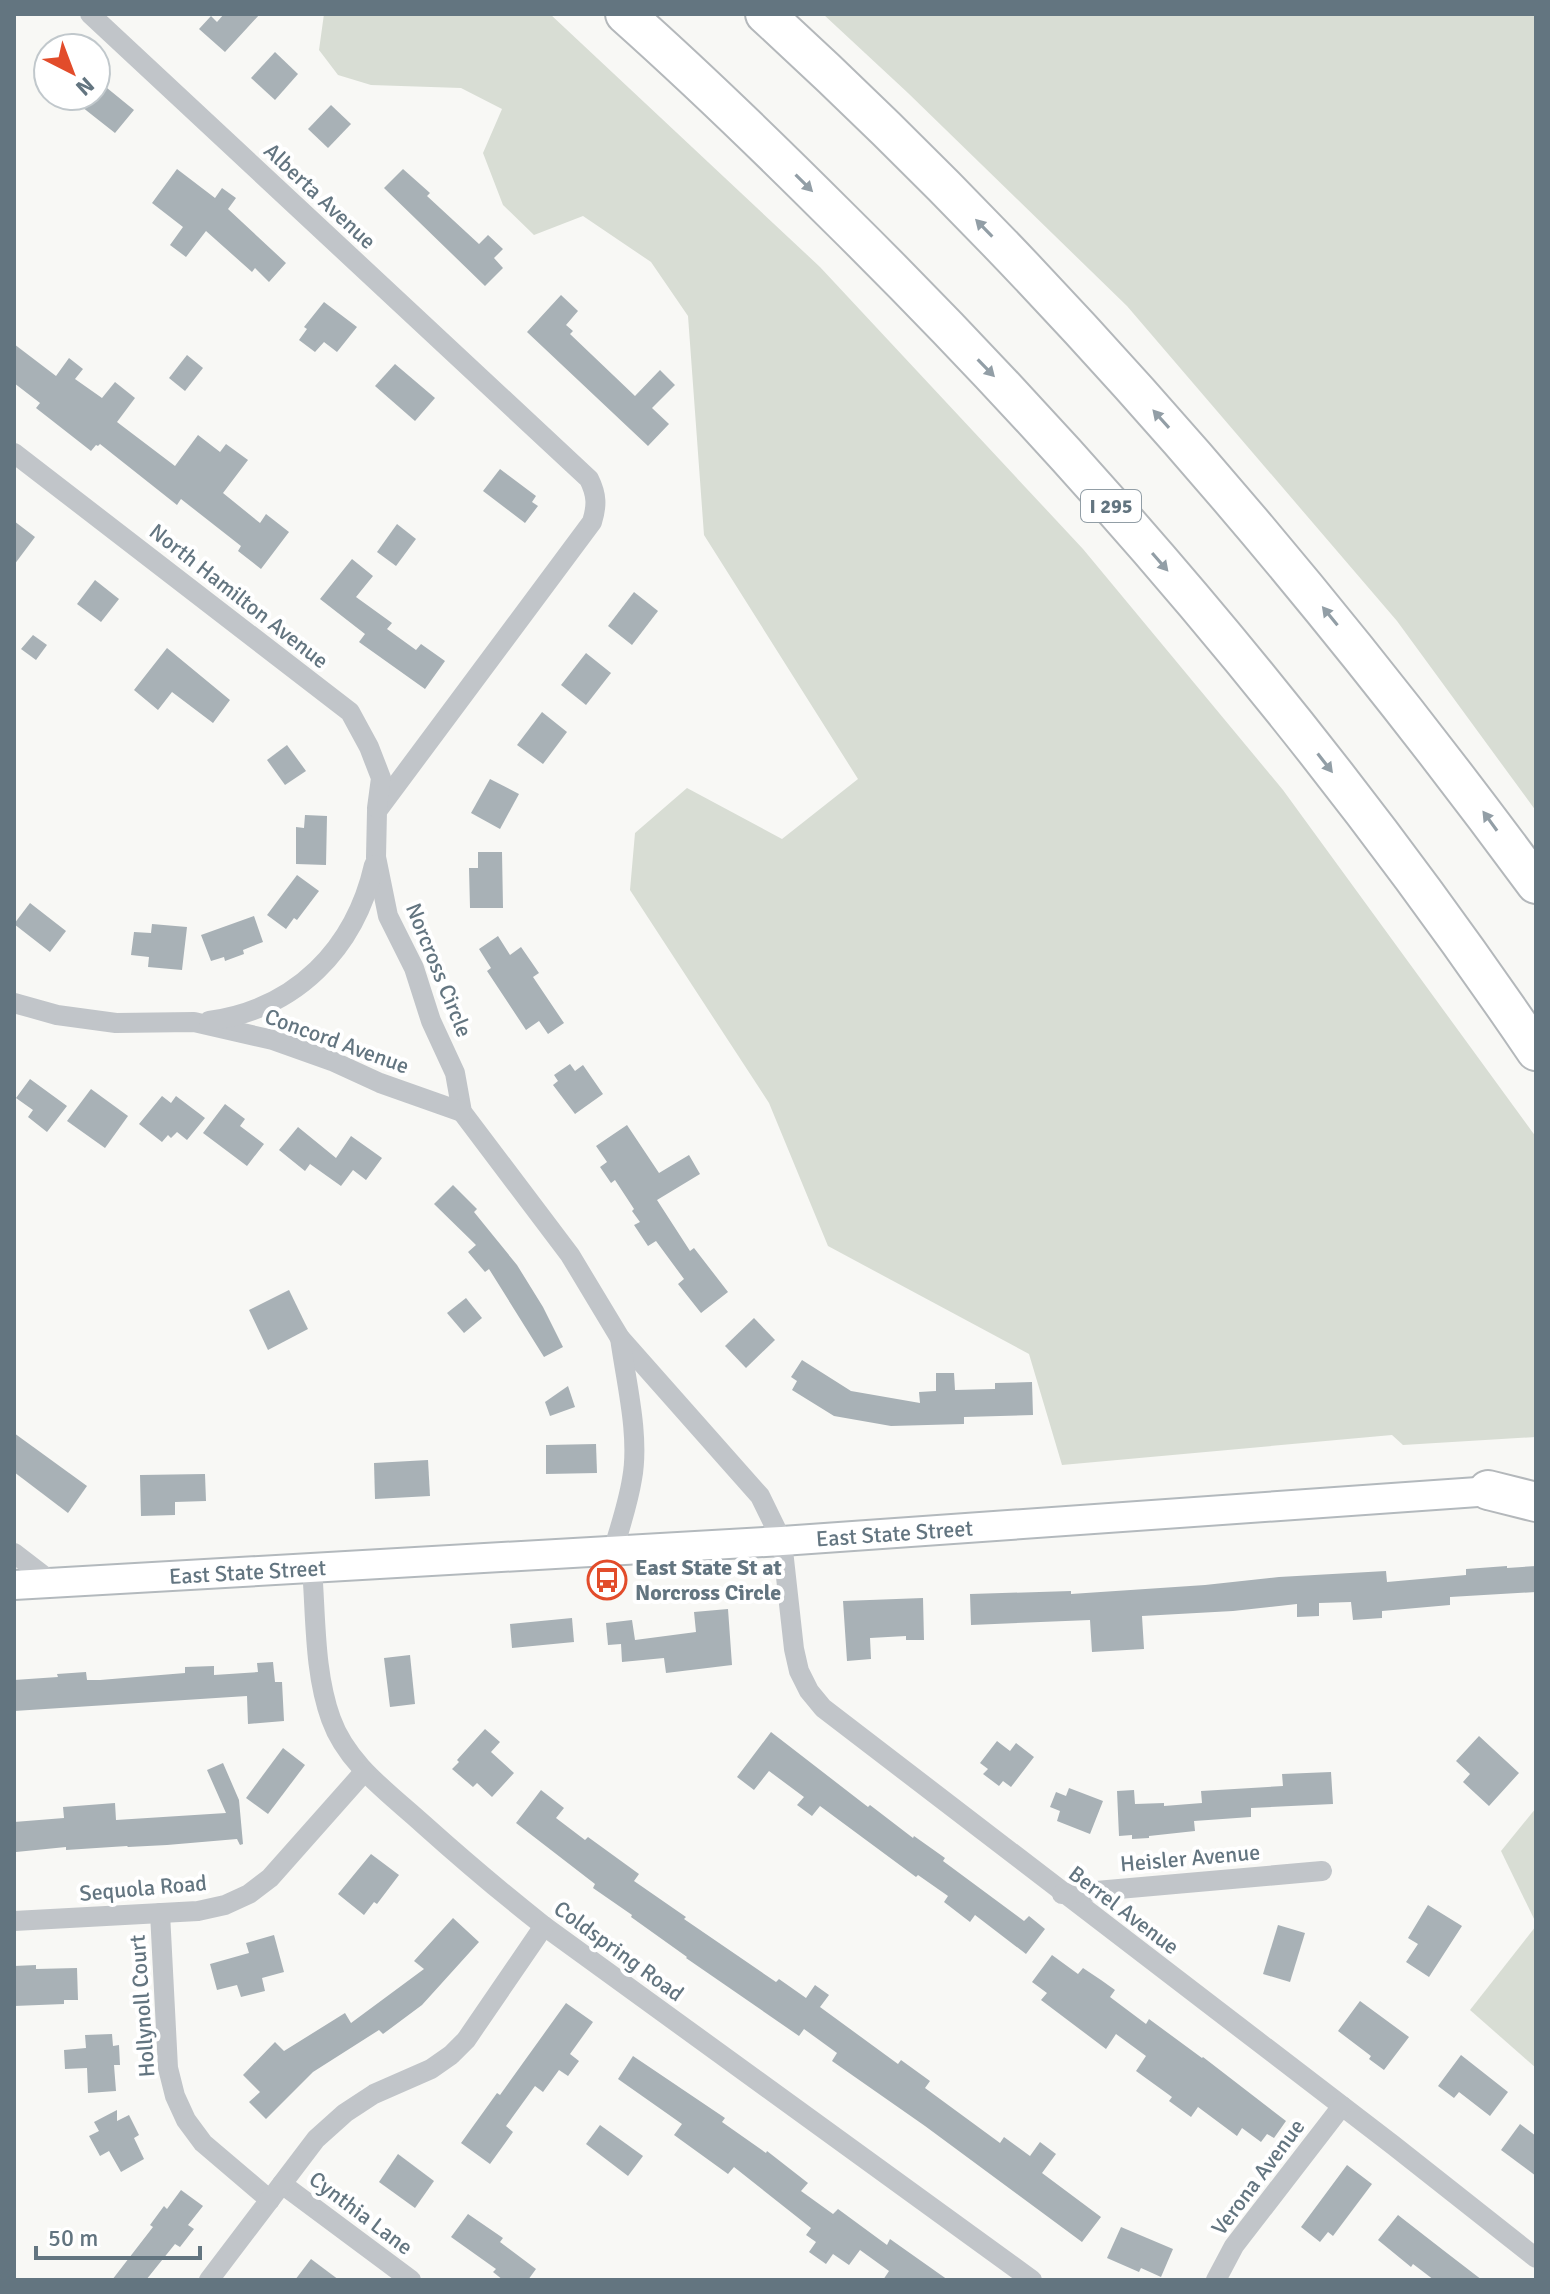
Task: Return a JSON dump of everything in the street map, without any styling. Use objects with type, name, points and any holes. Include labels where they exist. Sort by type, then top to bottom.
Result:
[{"type":"highway","points":[[596,14],[768,148]]},
{"type":"highway","name":"I 295","points":[[625,14],[898,276],[1097,490],[1209,619],[1309,742],[1463,946],[1536,1051]]},
{"type":"highway","points":[[765,14],[950,193],[1112,365],[1209,474],[1311,592],[1394,695],[1536,884]]},
{"type":"highway","points":[[1488,1490],[1536,1502]]},
{"type":"street","name":"Alberta Avenue","points":[[90,14],[589,479],[595,492],[597,508],[592,522],[377,811]]},
{"type":"street","name":"North Hamilton Avenue","points":[[14,453],[350,712],[381,778],[377,811]]},
{"type":"street","name":"Norcross Circle","points":[[377,811],[376,857],[388,916],[414,968],[431,1021],[455,1073],[462,1112],[570,1255],[620,1338],[760,1496],[782,1541]]},
{"type":"street","name":"Concord Avenue","points":[[14,1003],[57,1015],[116,1023],[194,1022],[229,1018],[260,1007],[290,992],[337,949],[355,921],[369,890],[376,857]]},
{"type":"street","name":"Concord Avenue","points":[[194,1022],[273,1040],[462,1112]]},
{"type":"street","points":[[613,1551],[633,1477],[634,1441],[620,1338]]},
{"type":"street","name":"East State Street","points":[[14,1585],[782,1541],[1536,1488]]},
{"type":"street","name":"Berrel Avenue","points":[[782,1541],[799,1671],[823,1708],[1536,2258]]},
{"type":"street","points":[[14,1553],[53,1583]]},
{"type":"street","name":"Coldspring Road","points":[[312,1568],[323,1692],[332,1722],[345,1747],[364,1772],[544,1926],[1032,2280]]},
{"type":"street","name":"Sequola Road","points":[[14,1921],[198,1911],[225,1905],[249,1894],[270,1878],[364,1772]]},
{"type":"street","name":"Heisler Avenue","points":[[1062,1894],[1322,1871]]},
{"type":"street","name":"Hollynoll Court","points":[[160,1913],[168,2068],[175,2096],[186,2120],[203,2143],[276,2192]]},
{"type":"street","points":[[209,2280],[316,2139],[345,2113],[374,2094],[431,2069],[466,2040],[544,1926]]},
{"type":"street","name":"Verona Avenue","points":[[1216,2280],[1234,2246],[1342,2106]]},
{"type":"street","name":"Cynthia Lane","points":[[276,2192],[411,2280]]},
{"type":"shaded area","points":[[324,14],[550,14],[820,267],[1083,549],[1283,790],[1536,1137],[1536,1437],[1403,1445],[1392,1435],[1062,1465],[1029,1354],[828,1246],[769,1103],[630,890],[635,833],[687,788],[782,839],[858,779],[704,535],[688,316],[651,262],[583,216],[534,235],[503,205],[483,153],[502,109],[461,88],[371,85],[338,75],[319,50]]},
{"type":"shaded area","points":[[823,14],[1536,14],[1536,811],[1397,621],[1127,306]]},
{"type":"shaded area","points":[[1536,1808],[1536,1923],[1501,1851]]},
{"type":"shaded area","points":[[1536,1926],[1536,2068],[1470,2010]]},
{"type":"building","points":[[224,14],[260,14],[225,52],[199,29],[211,16],[217,22]]},
{"type":"building","points":[[275,52],[298,74],[275,100],[251,78]]},
{"type":"building","points":[[112,92],[134,110],[115,133],[88,112],[112,112]]},
{"type":"building","points":[[331,105],[351,124],[328,148],[308,129]]},
{"type":"building","points":[[177,169],[215,198],[222,188],[236,198],[228,209],[286,263],[269,282],[255,268],[252,272],[206,231],[186,257],[170,245],[183,227],[152,203]]},
{"type":"building","points":[[403,169],[479,244],[488,235],[503,249],[494,258],[503,268],[485,286],[384,188]]},
{"type":"building","points":[[561,295],[578,311],[566,325],[573,331],[570,334],[635,396],[660,370],[675,385],[652,408],[669,424],[648,446],[527,332]]},
{"type":"building","points":[[324,302],[357,327],[337,352],[324,342],[315,352],[299,340],[307,329],[304,327]]},
{"type":"building","points":[[14,344],[56,376],[69,358],[83,369],[75,379],[102,398],[115,382],[135,398],[117,422],[175,466],[198,435],[220,452],[226,444],[248,460],[223,493],[260,523],[266,514],[289,532],[261,569],[238,551],[241,546],[181,499],[177,505],[100,444],[91,451],[36,408],[40,403],[14,383]]},
{"type":"building","points":[[187,355],[203,368],[185,391],[169,378]]},
{"type":"building","points":[[395,364],[435,398],[415,421],[375,386]]},
{"type":"building","points":[[500,469],[536,496],[532,502],[538,506],[525,523],[483,491]]},
{"type":"building","points":[[14,521],[35,537],[14,565]]},
{"type":"building","points":[[397,524],[416,539],[396,566],[377,552]]},
{"type":"building","points":[[352,559],[373,576],[356,597],[392,623],[387,629],[416,650],[421,644],[445,661],[425,689],[359,642],[365,634],[320,599]]},
{"type":"building","points":[[95,580],[119,599],[101,622],[77,604]]},
{"type":"building","points":[[634,592],[658,611],[632,645],[608,626]]},
{"type":"building","points":[[33,635],[47,645],[36,660],[21,649]]},
{"type":"building","points":[[167,648],[230,700],[213,723],[172,692],[158,710],[134,690]]},
{"type":"building","points":[[586,653],[611,673],[586,705],[561,685]]},
{"type":"building","points":[[542,712],[567,732],[543,764],[517,745]]},
{"type":"building","points":[[287,745],[306,771],[285,785],[267,760]]},
{"type":"building","points":[[490,779],[519,794],[500,829],[471,813]]},
{"type":"building","points":[[305,815],[327,816],[326,865],[296,864],[296,827],[304,828]]},
{"type":"building","points":[[478,852],[502,852],[503,908],[470,908],[469,868],[478,868]]},
{"type":"building","points":[[297,875],[319,891],[297,920],[294,918],[286,929],[267,915]]},
{"type":"building","points":[[30,903],[66,931],[50,952],[14,924]]},
{"type":"building","points":[[254,916],[263,942],[225,961],[224,957],[211,961],[201,935]]},
{"type":"building","points":[[152,924],[187,927],[182,970],[148,967],[149,957],[131,955],[134,932],[151,933]]},
{"type":"building","points":[[498,936],[510,955],[521,947],[539,973],[533,977],[564,1023],[548,1034],[539,1021],[526,1030],[487,971],[491,968],[479,949]]},
{"type":"building","points":[[570,1064],[575,1071],[583,1065],[603,1094],[575,1114],[553,1085],[558,1081],[554,1075]]},
{"type":"building","points":[[30,1079],[67,1106],[47,1132],[28,1117],[33,1110],[16,1098]]},
{"type":"building","points":[[91,1089],[128,1116],[105,1148],[67,1121]]},
{"type":"building","points":[[162,1096],[171,1103],[176,1096],[205,1118],[187,1140],[177,1132],[171,1138],[168,1135],[162,1142],[139,1124]]},
{"type":"building","points":[[225,1104],[245,1119],[240,1126],[264,1144],[247,1166],[203,1133]]},
{"type":"building","points":[[627,1125],[659,1173],[689,1155],[700,1174],[657,1200],[690,1251],[694,1248],[728,1292],[701,1313],[678,1284],[684,1279],[656,1241],[648,1246],[634,1225],[640,1222],[632,1211],[634,1209],[615,1180],[611,1183],[600,1167],[607,1162],[596,1146]]},
{"type":"building","points":[[298,1127],[336,1158],[351,1136],[382,1158],[366,1180],[353,1170],[341,1186],[310,1164],[305,1171],[279,1150]]},
{"type":"building","points":[[453,1185],[477,1209],[474,1212],[517,1265],[563,1347],[544,1357],[489,1269],[485,1272],[468,1252],[476,1245],[434,1204]]},
{"type":"building","points":[[289,1290],[308,1329],[268,1350],[249,1310]]},
{"type":"building","points":[[466,1298],[482,1318],[464,1333],[447,1313]]},
{"type":"building","points":[[754,1318],[775,1340],[746,1368],[725,1346]]},
{"type":"building","points":[[802,1360],[851,1391],[920,1403],[919,1392],[936,1391],[936,1373],[954,1373],[955,1390],[995,1389],[995,1383],[1032,1382],[1033,1415],[964,1417],[964,1424],[891,1426],[834,1416],[792,1390],[797,1381],[791,1377]]},
{"type":"building","points":[[568,1386],[575,1407],[550,1416],[545,1402]]},
{"type":"building","points":[[14,1433],[87,1486],[68,1513],[14,1472]]},
{"type":"building","points":[[596,1444],[597,1473],[546,1474],[546,1445]]},
{"type":"building","points":[[428,1460],[430,1496],[375,1499],[374,1463]]},
{"type":"building","points":[[205,1474],[206,1501],[175,1502],[175,1515],[141,1516],[140,1475]]},
{"type":"building","points":[[1536,1566],[1536,1592],[1450,1597],[1450,1605],[1382,1611],[1382,1618],[1353,1620],[1351,1602],[1319,1603],[1319,1616],[1297,1617],[1297,1604],[1142,1616],[1144,1649],[1092,1652],[1090,1620],[971,1625],[970,1594],[1071,1591],[1071,1594],[1386,1571],[1387,1582],[1466,1575],[1466,1569]]},
{"type":"building","points":[[923,1598],[924,1640],[906,1640],[906,1636],[870,1638],[871,1659],[847,1661],[843,1601]]},
{"type":"building","points":[[728,1609],[732,1665],[666,1673],[664,1658],[622,1662],[621,1644],[608,1645],[606,1623],[632,1620],[635,1640],[696,1632],[694,1612]]},
{"type":"building","points":[[572,1618],[574,1642],[512,1648],[510,1624]]},
{"type":"building","points":[[410,1655],[415,1704],[390,1707],[384,1658]]},
{"type":"building","points":[[273,1662],[275,1682],[282,1682],[284,1721],[248,1724],[247,1696],[14,1711],[14,1680],[86,1672],[87,1680],[100,1680],[185,1673],[185,1667],[214,1666],[214,1675],[258,1672],[257,1663]]},
{"type":"building","points":[[485,1729],[500,1742],[491,1752],[514,1773],[492,1797],[477,1783],[473,1787],[452,1769]]},
{"type":"building","points":[[771,1732],[868,1807],[870,1805],[945,1858],[943,1861],[1024,1921],[1029,1916],[1045,1929],[1026,1954],[975,1915],[970,1922],[944,1902],[948,1896],[918,1875],[916,1877],[820,1806],[812,1816],[797,1805],[804,1797],[769,1771],[754,1790],[737,1777]]},
{"type":"building","points":[[1479,1736],[1519,1773],[1489,1806],[1463,1782],[1470,1774],[1456,1761]]},
{"type":"building","points":[[997,1741],[1010,1751],[1016,1743],[1034,1757],[1011,1787],[1003,1781],[999,1786],[983,1774],[988,1769],[980,1763]]},
{"type":"building","points":[[283,1748],[305,1765],[268,1814],[246,1798]]},
{"type":"building","points":[[223,1763],[239,1800],[243,1844],[240,1845],[237,1839],[16,1852],[14,1822],[64,1818],[63,1807],[115,1803],[116,1820],[226,1813],[207,1770]]},
{"type":"building","points":[[1331,1772],[1333,1804],[1251,1808],[1251,1817],[1194,1821],[1195,1831],[1149,1838],[1119,1836],[1117,1791],[1134,1790],[1135,1804],[1164,1803],[1164,1806],[1202,1803],[1201,1791],[1283,1786],[1282,1774]]},
{"type":"building","points":[[1069,1788],[1103,1801],[1090,1834],[1057,1821],[1060,1811],[1050,1807],[1056,1792],[1066,1796]]},
{"type":"building","points":[[541,1790],[564,1808],[556,1818],[639,1874],[634,1881],[776,1982],[779,1979],[806,1998],[815,1985],[829,1995],[820,2007],[898,2064],[901,2060],[930,2081],[925,2088],[1000,2143],[1004,2137],[1030,2156],[1040,2142],[1056,2154],[1042,2173],[1101,2217],[1082,2242],[832,2061],[837,2053],[804,2029],[799,2036],[686,1958],[593,1888],[595,1884],[516,1823]]},
{"type":"building","points":[[371,1854],[399,1875],[377,1904],[374,1902],[364,1915],[338,1894]]},
{"type":"building","points":[[1428,1905],[1462,1926],[1429,1977],[1406,1962],[1418,1944],[1408,1938]]},
{"type":"building","points":[[453,1918],[479,1942],[422,2005],[383,2034],[379,2030],[313,2072],[266,2119],[249,2102],[260,2092],[243,2075],[275,2042],[284,2051],[345,2013],[351,2023],[424,1969],[414,1961]]},
{"type":"building","points":[[1278,1925],[1305,1933],[1290,1982],[1263,1974]]},
{"type":"building","points":[[274,1935],[284,1972],[262,1978],[265,1991],[241,1997],[237,1985],[217,1990],[210,1964],[249,1953],[246,1943]]},
{"type":"building","points":[[1052,1955],[1078,1974],[1083,1968],[1101,1980],[1115,1990],[1110,1997],[1146,2024],[1149,2019],[1203,2057],[1286,2121],[1274,2138],[1267,2134],[1261,2142],[1242,2128],[1237,2136],[1198,2107],[1191,2117],[1169,2101],[1172,2097],[1136,2071],[1146,2056],[1116,2034],[1106,2049],[1041,2000],[1047,1993],[1032,1982]]},
{"type":"building","points":[[36,1965],[36,1969],[77,1968],[78,2000],[64,2000],[64,2004],[14,2006],[14,1966]]},
{"type":"building","points":[[1360,2001],[1409,2037],[1384,2070],[1338,2031]]},
{"type":"building","points":[[566,2003],[593,2022],[570,2054],[579,2061],[568,2076],[559,2070],[543,2092],[535,2086],[506,2126],[513,2132],[490,2164],[461,2143]]},
{"type":"building","points":[[112,2034],[113,2046],[119,2045],[120,2065],[114,2065],[116,2091],[88,2093],[87,2068],[65,2069],[64,2050],[86,2048],[85,2035]]},
{"type":"building","points":[[1461,2055],[1508,2092],[1490,2116],[1459,2092],[1454,2098],[1438,2086]]},
{"type":"building","points":[[633,2056],[725,2118],[722,2122],[808,2183],[801,2191],[833,2214],[838,2209],[887,2245],[890,2239],[948,2280],[883,2280],[889,2271],[860,2250],[849,2265],[833,2254],[826,2264],[809,2252],[816,2242],[806,2235],[811,2228],[734,2167],[728,2174],[674,2135],[682,2124],[618,2079]]},
{"type":"building","points":[[117,2110],[117,2121],[129,2115],[139,2135],[134,2138],[144,2159],[121,2172],[109,2151],[100,2156],[89,2136],[99,2131],[94,2122]]},
{"type":"building","points":[[1520,2124],[1536,2136],[1536,2176],[1501,2150]]},
{"type":"building","points":[[600,2125],[643,2156],[628,2176],[586,2144]]},
{"type":"building","points":[[398,2154],[434,2181],[415,2208],[379,2182]]},
{"type":"building","points":[[1347,2165],[1372,2184],[1333,2236],[1328,2232],[1320,2242],[1301,2227]]},
{"type":"building","points":[[181,2190],[203,2206],[188,2225],[194,2229],[180,2247],[175,2244],[146,2280],[112,2280],[153,2227],[150,2225],[164,2206],[167,2209]]},
{"type":"building","points":[[468,2214],[503,2238],[500,2242],[536,2269],[528,2280],[503,2280],[493,2272],[496,2269],[451,2237]]},
{"type":"building","points":[[1398,2215],[1482,2280],[1434,2280],[1413,2264],[1411,2267],[1378,2240]]},
{"type":"building","points":[[1121,2227],[1173,2249],[1161,2277],[1141,2268],[1139,2272],[1107,2258]]},
{"type":"building","points":[[311,2259],[339,2280],[295,2280]]},
{"type":"place","name":"East State St at Norcross Circle","points":[[607,1580]]}]
